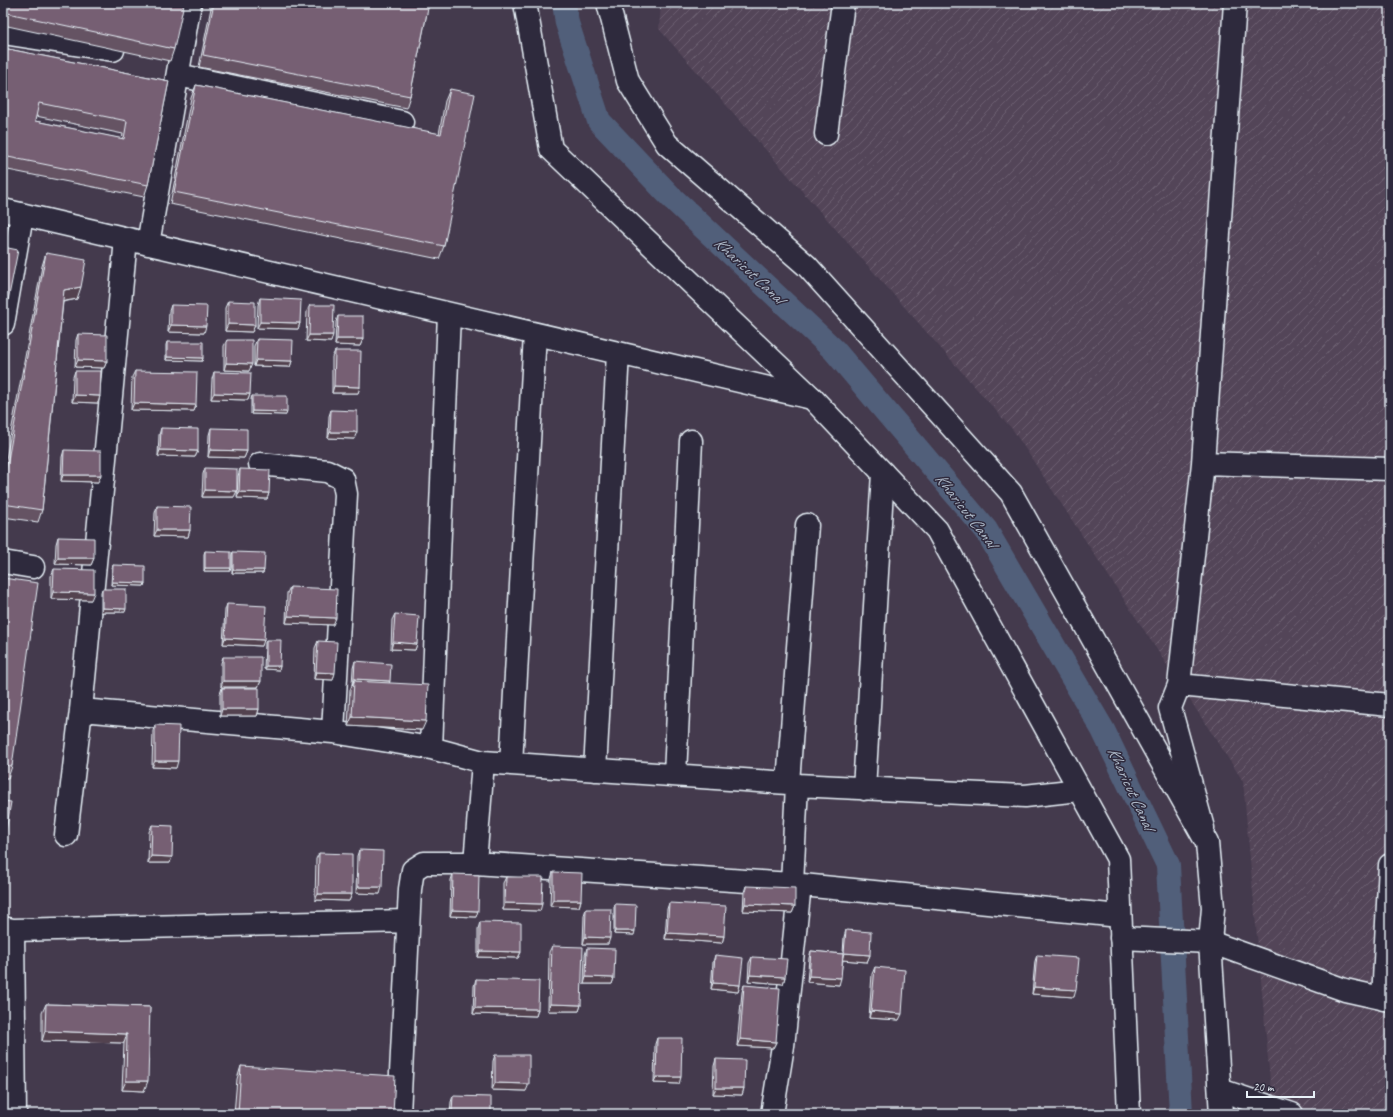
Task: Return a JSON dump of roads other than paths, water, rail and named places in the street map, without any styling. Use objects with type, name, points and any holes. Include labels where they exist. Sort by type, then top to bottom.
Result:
[{"type":"street","points":[[148,244],[190,3]]},
{"type":"street","points":[[525,3],[551,150],[812,398],[937,530],[1118,859],[1120,916],[1123,939],[1129,1114]]},
{"type":"street","points":[[608,3],[628,81],[667,144],[807,266],[1011,493],[1207,843]]},
{"type":"street","points":[[826,134],[843,3]]},
{"type":"street","points":[[1221,1114],[1207,942],[1213,908],[1207,843],[1170,708],[1179,686],[1203,463],[1235,3]]},
{"type":"street","points":[[3,33],[113,50]]},
{"type":"street","points":[[178,75],[402,122]]},
{"type":"street","points":[[3,324],[13,213],[812,398]]},
{"type":"street","points":[[66,836],[81,710],[126,239]]},
{"type":"street","points":[[431,748],[450,314]]},
{"type":"street","points":[[511,764],[535,334]]},
{"type":"street","points":[[595,770],[618,353]]},
{"type":"street","points":[[675,775],[691,441]]},
{"type":"street","points":[[1203,463],[1390,469]]},
{"type":"street","points":[[260,464],[327,471],[343,479],[346,494],[333,732]]},
{"type":"street","points":[[864,789],[883,473]]},
{"type":"street","points":[[772,1114],[783,1046],[799,894],[792,884],[793,784],[807,524]]},
{"type":"street","points":[[3,562],[33,567]]},
{"type":"street","points":[[1179,686],[1390,705]]},
{"type":"street","points":[[81,710],[333,732],[431,748],[483,762],[864,789],[1025,796],[1079,790]]},
{"type":"street","points":[[475,863],[483,762]]},
{"type":"street","points":[[399,1114],[410,889],[413,870],[424,863],[475,863],[792,884],[1120,916]]},
{"type":"street","points":[[1123,939],[1207,942],[1345,990],[1386,999],[1390,865]]},
{"type":"street","points":[[15,1114],[8,929],[408,921]]},
{"type":"street","points":[[1220,1090],[1292,1114]]},
{"type":"waterway","name":"Kharicut Canal","points":[[564,3],[567,23],[599,121],[671,197],[834,350],[986,530],[1103,730],[1168,865],[1181,1114]]}]
